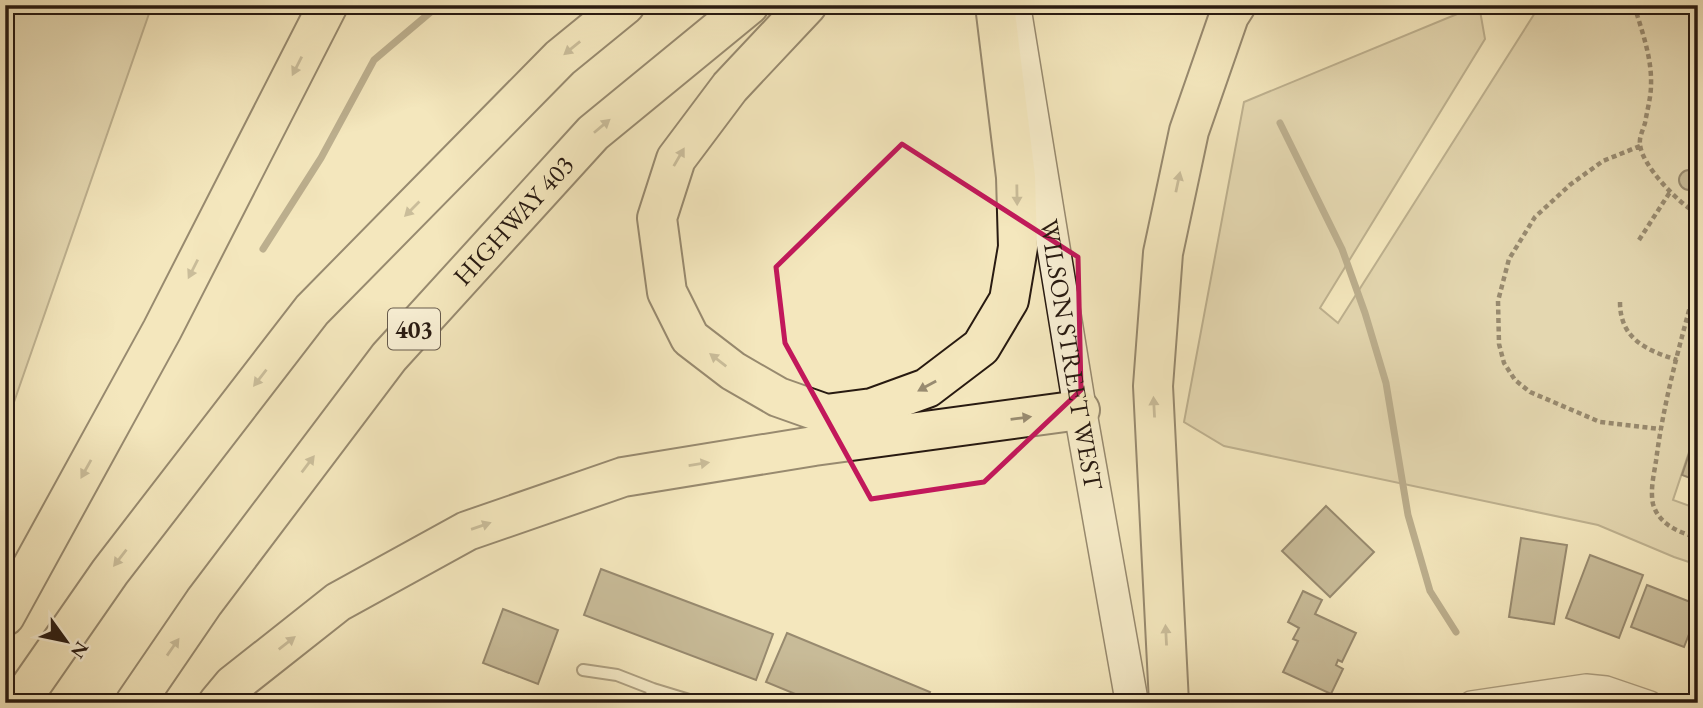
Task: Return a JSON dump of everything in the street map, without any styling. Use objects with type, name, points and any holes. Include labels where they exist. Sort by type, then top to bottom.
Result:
[{"type":"highway","points":[[5,616],[162,330],[328,5]]},
{"type":"highway","points":[[19,703],[110,572],[312,310],[560,58],[625,5]]},
{"type":"highway","name":"HIGHWAY 403","points":[[135,703],[204,602],[389,356],[593,133],[749,5]]},
{"type":"highway","points":[[807,5],[730,87],[676,159],[657,218],[667,292],[690,338],[733,371],[778,397],[826,414],[872,408],[927,388],[981,347],[1009,300],[1018,247],[1016,177],[995,5]]},
{"type":"highway","points":[[1169,703],[1153,386],[1163,253],[1189,131],[1229,16],[1236,5]]},
{"type":"highway","points":[[218,703],[233,685],[338,602],[467,531],[623,477],[814,446],[1080,410]]},
{"type":"main road","name":"WILSON STREET WEST","points":[[1014,5],[1080,410],[1132,703]]},
{"type":"street","points":[[1471,703],[1586,686],[1606,688],[1650,703]]},
{"type":"lane","points":[[583,670],[617,675],[699,703]]},
{"type":"lane","points":[[648,703],[653,689]]},
{"type":"path","points":[[1634,5],[1649,57],[1652,87],[1640,146],[1648,164],[1670,192],[1697,216]]},
{"type":"path","points":[[1640,146],[1603,161],[1571,184],[1535,217],[1509,260],[1498,301],[1499,344],[1504,363],[1514,380],[1530,392],[1600,422],[1660,429]]},
{"type":"path","points":[[1639,240],[1670,192]]},
{"type":"path","points":[[1698,276],[1660,429],[1652,492],[1653,505],[1668,525],[1698,538]]},
{"type":"path","points":[[1620,302],[1623,324],[1629,334],[1654,353],[1677,359]]},
{"type":"highlighted area","points":[[902,144],[1078,257],[1081,390],[984,482],[871,499],[785,343],[776,267]]},
{"type":"shaded area","points":[[5,5],[152,5],[5,428]]},
{"type":"shaded area","points":[[1479,5],[1485,39],[1320,308],[1338,323],[1540,5],[1698,5],[1698,425],[1673,500],[1698,509],[1698,565],[1598,525],[1224,446],[1184,422],[1244,102]]},
{"type":"building","points":[[1689,170],[1696,173],[1699,180],[1696,187],[1689,190],[1682,187],[1679,180],[1682,173]]},
{"type":"building","points":[[1698,427],[1698,481],[1682,475]]},
{"type":"building","points":[[1326,506],[1374,552],[1330,597],[1282,551]]},
{"type":"building","points":[[1521,538],[1567,545],[1554,624],[1509,617]]},
{"type":"building","points":[[1590,555],[1643,575],[1619,638],[1566,618]]},
{"type":"building","points":[[601,569],[773,634],[756,680],[584,615]]},
{"type":"building","points":[[1647,585],[1698,605],[1684,647],[1631,627]]},
{"type":"building","points":[[1303,591],[1322,600],[1315,614],[1356,633],[1342,662],[1338,660],[1336,665],[1343,669],[1331,694],[1283,672],[1298,641],[1293,639],[1299,628],[1288,622]]},
{"type":"building","points":[[503,609],[558,630],[538,684],[483,663]]},
{"type":"building","points":[[787,633],[930,692],[925,703],[817,703],[766,682]]},
{"type":"building","points":[[1340,695],[1342,703],[1311,703]]},
{"type":"waterway","points":[[263,249],[321,158],[374,60],[439,5]]},
{"type":"waterway","points":[[1280,123],[1342,249],[1365,313],[1386,383],[1408,515],[1430,591],[1456,632]]}]
